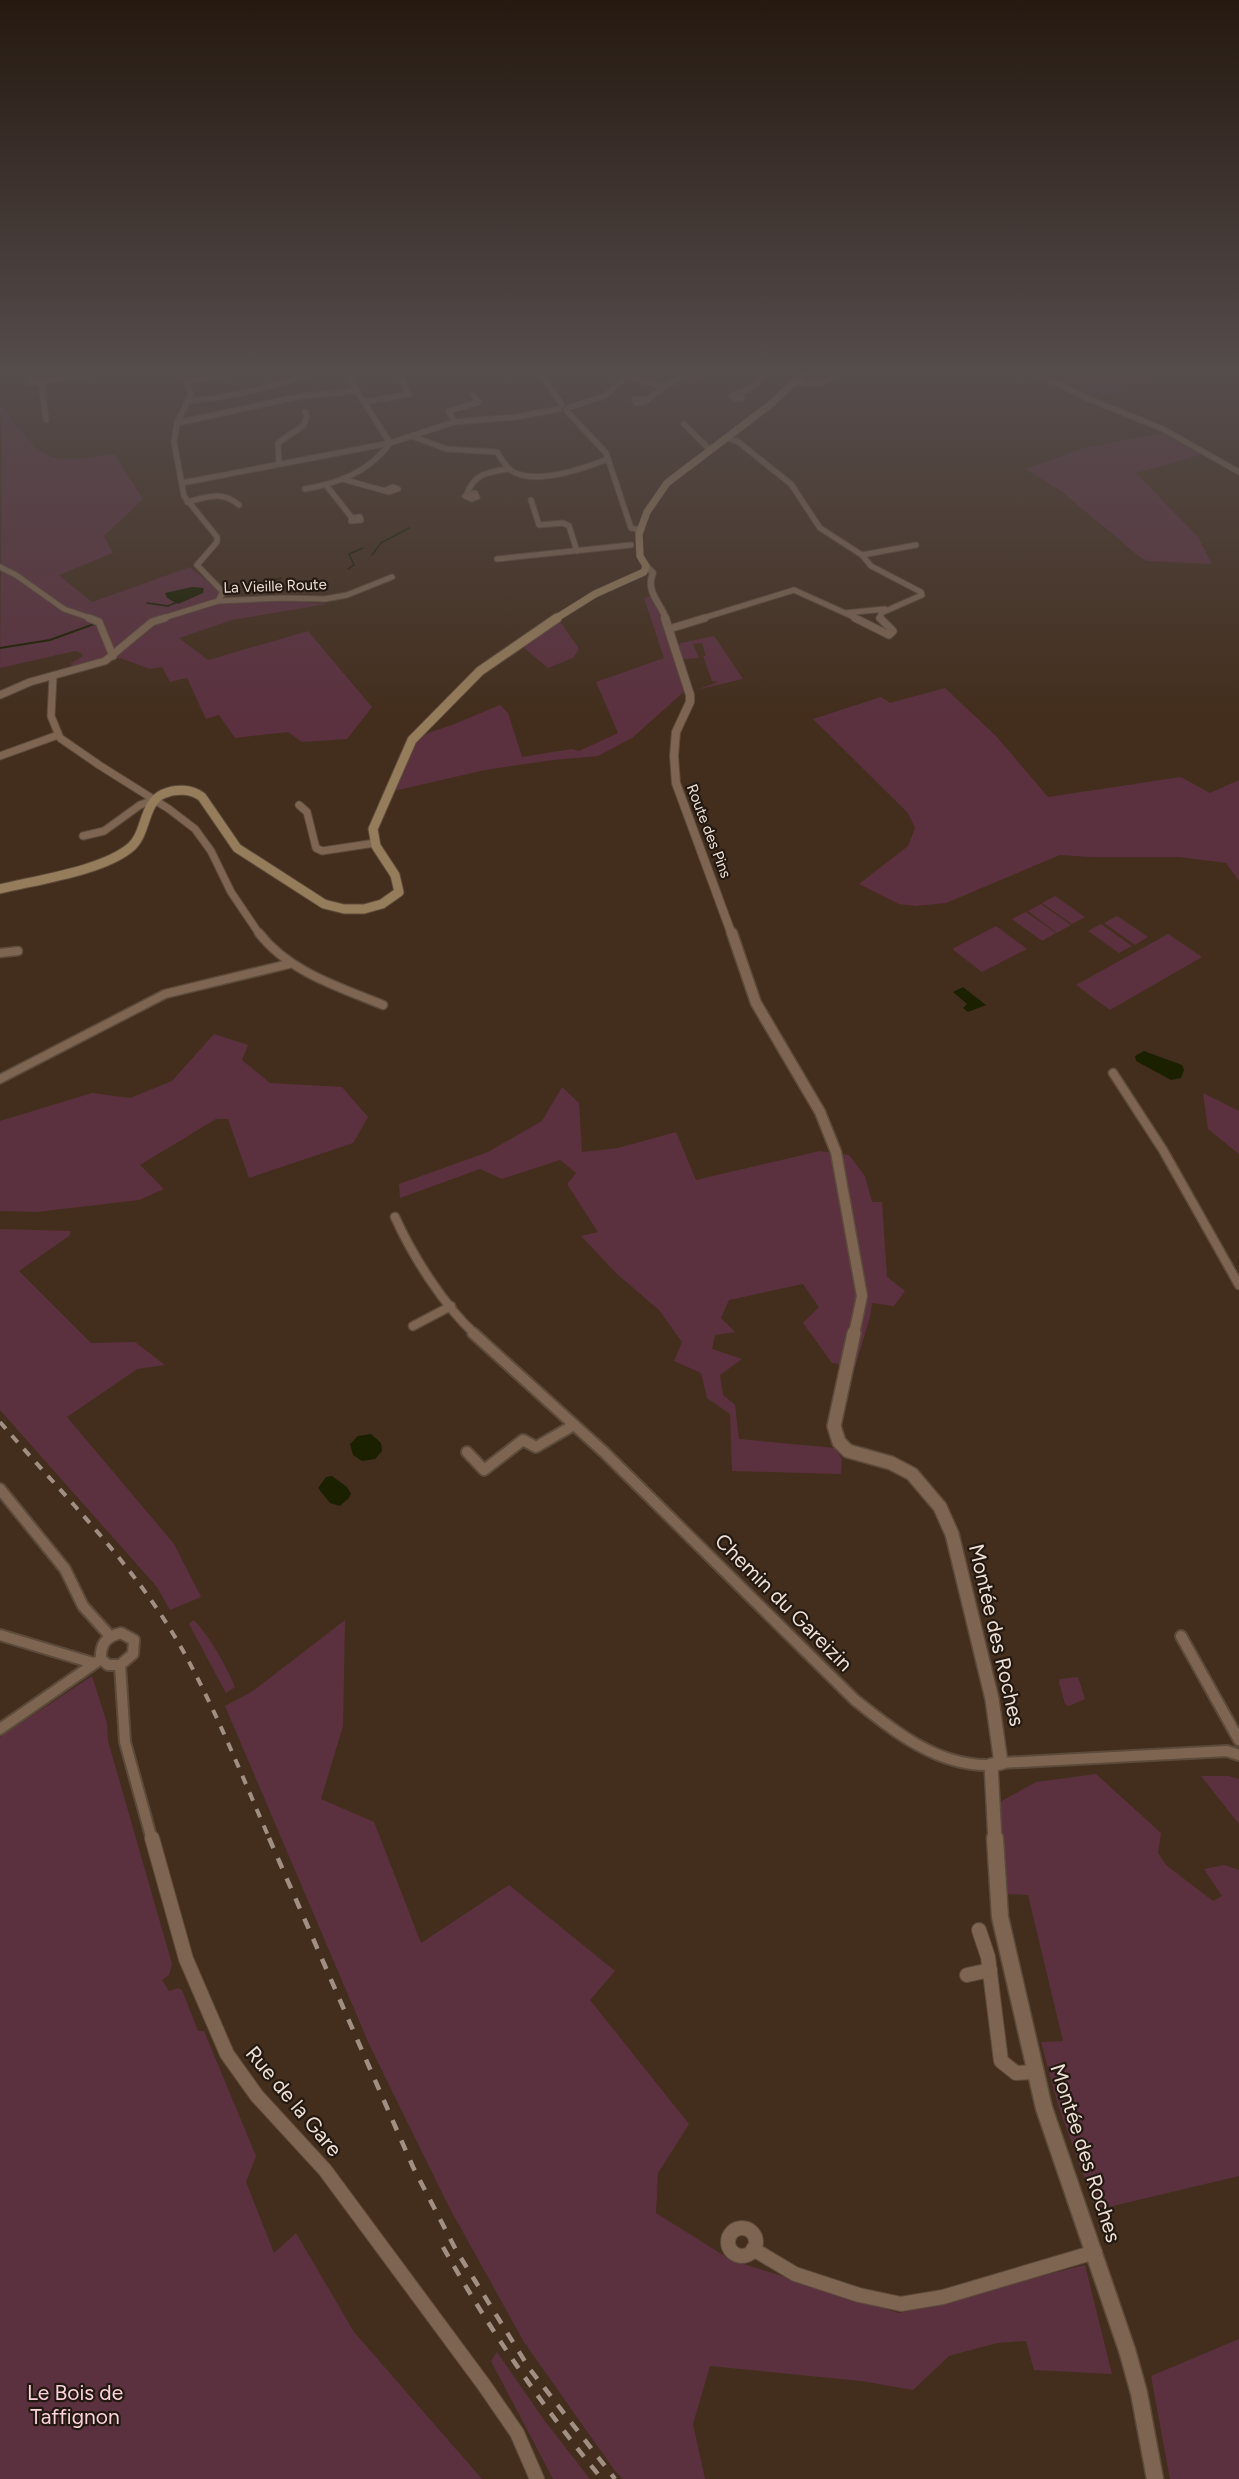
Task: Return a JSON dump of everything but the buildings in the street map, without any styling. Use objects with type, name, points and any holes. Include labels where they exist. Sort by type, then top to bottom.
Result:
[{"type":"main road","points":[[0,889],[121,854],[135,844],[143,833],[153,800],[179,790],[197,793],[205,799],[226,838],[237,848],[324,904],[336,908],[358,910],[388,903],[399,892],[399,880],[375,843],[373,829],[412,740],[480,671],[595,594],[650,574],[634,545],[652,503],[666,485]]},
{"type":"street","points":[[182,485],[184,496],[217,537],[217,542],[197,565],[200,571],[221,588],[223,592],[218,601]]},
{"type":"street","points":[[305,489],[326,485],[352,518]]},
{"type":"street","points":[[365,485],[386,490]]},
{"type":"street","points":[[467,494],[469,485]]},
{"type":"street","points":[[617,485],[631,528],[640,530]]},
{"type":"street","points":[[669,629],[794,590],[889,635],[893,631],[880,618],[881,613],[922,595],[921,592],[871,566],[862,555],[820,528],[791,485]]},
{"type":"street","points":[[188,502],[221,494],[231,496],[238,505]]},
{"type":"street","points":[[531,501],[538,525],[559,523],[569,526],[577,551]]},
{"type":"street","points":[[497,559],[634,545]]},
{"type":"street","points":[[862,555],[916,545]]},
{"type":"street","points":[[0,567],[21,576],[58,606],[99,622],[113,656]]},
{"type":"street","name":"Route des Pins","points":[[650,574],[656,599],[669,629],[690,695],[690,702],[676,732],[674,756],[676,783],[756,1003]]},
{"type":"street","name":"La Vieille Route","points":[[0,695],[30,682],[94,665],[113,656],[141,629],[152,622],[218,601],[282,598],[325,599],[347,595],[392,577]]},
{"type":"street","points":[[845,613],[887,609]]},
{"type":"street","points":[[53,676],[50,706],[58,735],[94,763],[196,830],[206,843],[230,891],[253,929],[289,964],[383,1005]]},
{"type":"street","points":[[0,756],[58,735]]},
{"type":"street","points":[[83,836],[104,831],[140,805],[153,800]]},
{"type":"street","points":[[299,805],[306,812],[316,848],[322,851],[375,843]]},
{"type":"street","points":[[0,952],[18,951]]},
{"type":"street","points":[[0,1079],[165,994],[289,964]]},
{"type":"street","name":"Montée des Roches","points":[[756,1003],[820,1112],[836,1152],[862,1296],[834,1426],[839,1442],[848,1451],[891,1464],[912,1474],[940,1507],[951,1534],[992,1699],[1000,1917],[1044,2108],[1095,2252],[1139,2393],[1155,2479]]},
{"type":"street","points":[[1113,1073],[1163,1150],[1239,1285]]},
{"type":"street","name":"Chemin du Gareizin","points":[[395,1217],[406,1241],[433,1283],[470,1330],[604,1452],[855,1700],[887,1726],[933,1754],[978,1767],[1233,1749]]},
{"type":"street","points":[[413,1326],[451,1306]]},
{"type":"street","points":[[467,1452],[484,1470],[523,1440],[536,1447],[574,1425]]},
{"type":"street","points":[[0,1489],[65,1569],[83,1606],[110,1636]]},
{"type":"street","points":[[0,1635],[97,1661],[108,1665],[120,1665],[130,1659],[135,1644],[134,1640],[126,1634],[110,1636],[102,1644],[97,1661],[55,1693],[0,1729]]},
{"type":"street","points":[[1180,1636],[1239,1740]]},
{"type":"street","name":"Rue de la Gare","points":[[120,1665],[122,1721],[131,1765],[186,1959],[227,2054],[257,2096],[332,2179],[484,2385],[517,2433],[537,2479]]},
{"type":"street","points":[[1233,1749],[1239,1755]]},
{"type":"street","points":[[979,1930],[990,1970],[1001,2061],[1016,2073],[1035,2072]]},
{"type":"street","points":[[967,1975],[990,1970]]},
{"type":"street","points":[[753,2249],[795,2274],[859,2295],[901,2304],[943,2297],[1095,2252]]},
{"type":"green space","points":[[2,485],[134,485],[143,499],[104,536],[113,553],[59,575],[92,602],[190,567],[234,603],[279,600],[327,604],[232,620],[179,638],[208,660],[308,631],[372,707],[347,739],[302,742],[288,732],[235,738],[219,715],[206,719],[187,678],[170,682],[162,667],[150,669],[120,658],[72,667],[71,663],[83,656],[75,651],[0,668]]},
{"type":"green space","points":[[1051,485],[1147,485],[1198,537],[1212,564],[1146,561]]},
{"type":"green space","points":[[652,596],[660,612],[686,690],[632,738],[598,756],[485,770],[394,791],[416,741],[422,735],[500,705],[508,713],[522,757],[572,749],[579,751],[618,733],[596,682],[664,658],[644,598]]},
{"type":"green space","points":[[559,620],[579,649],[573,658],[548,668],[522,646]]},
{"type":"green space","points":[[714,636],[743,679],[696,690],[718,682],[712,681],[703,656],[706,656],[702,643],[693,644],[699,658],[682,659],[678,646],[681,643]]},
{"type":"green space","points":[[945,688],[996,736],[1048,797],[1181,777],[1210,793],[1239,780],[1239,881],[1226,863],[1179,857],[1060,855],[946,903],[916,906],[899,904],[859,884],[908,846],[915,828],[908,813],[813,719],[881,697],[890,703]]},
{"type":"green space","points":[[1055,896],[1085,917],[1072,924],[1042,903]]},
{"type":"green space","points":[[1041,904],[1071,925],[1057,933],[1028,911]]},
{"type":"green space","points":[[1026,912],[1056,933],[1042,941],[1012,919]]},
{"type":"green space","points":[[1117,916],[1148,937],[1135,945],[1104,923]]},
{"type":"green space","points":[[1101,924],[1132,946],[1119,953],[1088,931]]},
{"type":"green space","points":[[996,926],[1027,949],[982,972],[952,949]]},
{"type":"green space","points":[[1168,934],[1202,957],[1110,1010],[1076,985]]},
{"type":"green space","points":[[214,1034],[248,1045],[242,1060],[270,1083],[342,1087],[368,1117],[353,1143],[249,1178],[228,1119],[216,1119],[140,1165],[164,1189],[139,1200],[37,1212],[0,1211],[0,1121],[92,1093],[130,1098],[172,1081]]},
{"type":"green space","points":[[562,1087],[579,1103],[582,1152],[618,1148],[676,1132],[696,1180],[820,1151],[849,1155],[865,1176],[872,1202],[882,1202],[887,1277],[905,1291],[894,1306],[872,1303],[855,1367],[832,1363],[803,1323],[819,1307],[803,1284],[729,1300],[721,1318],[735,1332],[715,1335],[712,1349],[742,1359],[720,1375],[723,1395],[735,1405],[739,1439],[835,1448],[842,1459],[841,1474],[732,1471],[730,1414],[707,1398],[701,1373],[674,1361],[682,1342],[659,1310],[617,1274],[581,1236],[598,1232],[567,1184],[576,1173],[560,1160],[502,1179],[480,1169],[400,1198],[399,1184],[488,1152],[542,1121]]},
{"type":"green space","points":[[1203,1093],[1239,1111],[1239,1154],[1208,1129]]},
{"type":"green space","points":[[0,1229],[71,1231],[69,1236],[19,1271],[91,1343],[135,1342],[165,1365],[137,1369],[67,1417],[174,1544],[201,1597],[170,1610],[157,1587],[0,1410]]},
{"type":"green space","points":[[194,1620],[217,1652],[235,1687],[226,1693],[189,1624]]},
{"type":"green space","points":[[345,1620],[343,1726],[321,1799],[374,1822],[421,1943],[509,1885],[615,1971],[590,2000],[689,2124],[658,2173],[656,2213],[731,2260],[899,2313],[1085,2265],[1112,2374],[1034,2370],[1026,2341],[997,2343],[949,2356],[913,2390],[861,2381],[710,2366],[693,2424],[705,2479],[623,2479],[524,2342],[448,2205],[369,2044],[225,1706],[253,1691]]},
{"type":"green space","name":"Le Bois de Taffignon","points":[[92,1676],[107,1723],[108,1741],[172,1964],[169,1975],[162,1980],[169,1991],[178,1988],[182,1990],[198,2031],[204,2031],[256,2156],[246,2182],[274,2253],[296,2233],[354,2332],[482,2479],[0,2479],[0,1737]]},
{"type":"green space","points":[[1078,1677],[1085,1699],[1069,1706],[1065,1704],[1059,1682],[1060,1679]]},
{"type":"green space","points":[[1096,1774],[1161,1833],[1158,1853],[1166,1865],[1213,1901],[1222,1896],[1204,1869],[1224,1865],[1239,1870],[1239,2176],[1096,2210],[1058,2105],[1041,2042],[1063,2041],[1028,1895],[1006,1894],[1000,1802],[1036,1782]]},
{"type":"green space","points":[[1201,1776],[1228,1776],[1239,1779],[1239,1824]]},
{"type":"green space","points":[[1239,2339],[1239,2479],[1170,2479],[1151,2376]]},
{"type":"green space","points":[[497,2352],[544,2420],[590,2479],[553,2479],[491,2361]]},
{"type":"shaded area","points":[[192,587],[204,588],[203,593],[178,604],[167,598],[165,593]]},
{"type":"shaded area","points":[[963,987],[986,1005],[968,1012],[963,1008],[967,1004],[953,992]]},
{"type":"shaded area","points":[[1144,1051],[1182,1065],[1184,1070],[1181,1078],[1171,1080],[1136,1061],[1135,1056]]},
{"type":"shaded area","points":[[371,1434],[381,1443],[382,1451],[375,1459],[362,1461],[353,1455],[350,1444],[358,1436]]},
{"type":"shaded area","points":[[332,1476],[347,1487],[351,1494],[340,1506],[330,1503],[318,1488],[326,1477]]},
{"type":"waterway","points":[[372,555],[381,543],[409,528]]},
{"type":"waterway","points":[[348,569],[354,565],[349,554],[363,548]]},
{"type":"waterway","points":[[268,582],[281,578]]},
{"type":"waterway","points":[[147,603],[168,606],[177,602]]},
{"type":"waterway","points":[[0,648],[50,640],[94,624]]},
{"type":"railway","points":[[0,1422],[97,1531],[143,1588],[163,1618],[206,1696],[270,1840]]},
{"type":"railway","points":[[269,1838],[413,2167],[456,2250],[529,2368],[615,2479]]},
{"type":"railway","points":[[443,2247],[517,2366],[602,2479]]}]
